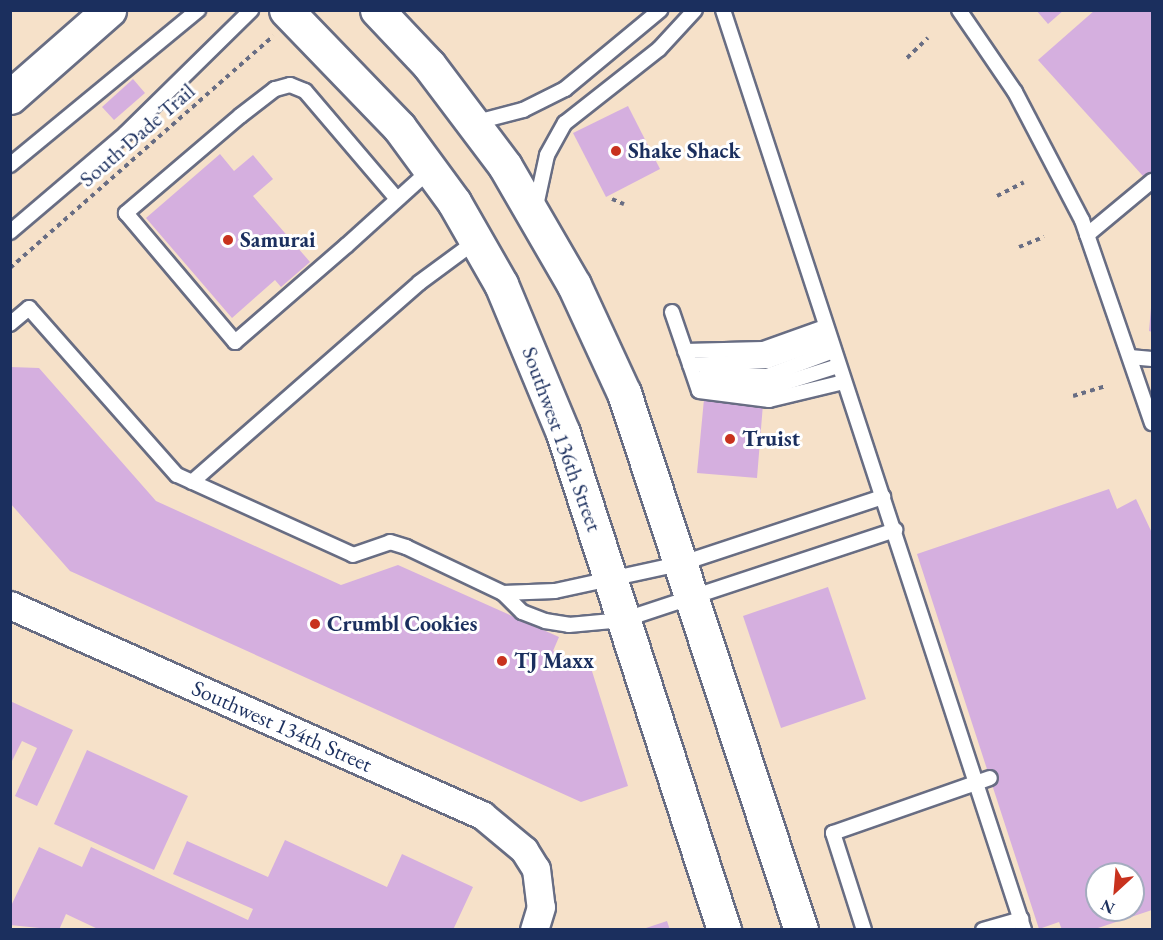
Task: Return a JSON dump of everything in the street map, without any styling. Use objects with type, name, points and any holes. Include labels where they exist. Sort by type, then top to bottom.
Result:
[{"type":"main road","points":[[10,97],[109,10]]},
{"type":"main road","points":[[377,10],[473,123],[535,214],[624,393],[683,563],[801,930]]},
{"type":"main road","name":"Southwest 136th Street","points":[[283,20],[346,66],[431,169],[476,241],[530,346],[609,575],[724,930]]},
{"type":"street","name":"Southwest 134th Street","points":[[10,605],[482,815],[505,831],[536,869],[541,907],[534,930]]},
{"type":"lane","points":[[10,165],[198,10]]},
{"type":"lane","points":[[10,232],[125,134],[250,10]]},
{"type":"lane","points":[[473,123],[523,110],[565,89],[660,10]]},
{"type":"lane","points":[[535,214],[547,155],[564,123],[659,49],[695,10]]},
{"type":"lane","points":[[723,10],[838,366],[895,530],[924,598],[1008,855],[1024,917],[983,930]]},
{"type":"lane","points":[[959,10],[1015,92],[1087,235],[1152,423]]},
{"type":"lane","points":[[397,200],[305,91],[290,85],[275,89],[126,213],[235,342],[397,200],[431,169]]},
{"type":"lane","points":[[1087,235],[1152,181]]},
{"type":"lane","points":[[192,482],[419,283],[476,241]]},
{"type":"lane","points":[[10,324],[29,308],[177,475],[353,555],[390,542],[503,594],[522,612],[545,621],[569,625],[623,620],[694,599],[895,530]]},
{"type":"lane","points":[[672,312],[699,391],[768,400],[844,382]]},
{"type":"lane","points":[[685,351],[763,349],[829,339]]},
{"type":"lane","points":[[693,375],[768,361],[829,339]]},
{"type":"lane","points":[[1130,357],[1152,359]]},
{"type":"lane","points":[[693,375],[765,388],[838,366]]},
{"type":"lane","points":[[503,594],[555,591],[609,575],[683,563],[883,497]]},
{"type":"lane","points":[[864,930],[833,833],[984,781]]},
{"type":"path","name":"South Dade Trail","points":[[10,268],[283,20]]},
{"type":"path","points":[[907,58],[928,38]]},
{"type":"path","points":[[997,196],[1024,182]]},
{"type":"path","points":[[612,200],[624,204]]},
{"type":"path","points":[[1018,247],[1044,237]]},
{"type":"path","points":[[1073,396],[1105,386]]},
{"type":"building","points":[[1036,10],[1064,10],[1048,24]]},
{"type":"building","points":[[1095,10],[1152,10],[1152,186],[1038,60]]},
{"type":"building","points":[[133,79],[145,93],[114,120],[102,107]]},
{"type":"building","name":"Shake Shack","points":[[628,106],[660,169],[606,197],[573,133]]},
{"type":"building","name":"Samurai","points":[[220,154],[234,171],[253,155],[273,179],[253,196],[310,262],[281,287],[275,280],[232,318],[146,218]]},
{"type":"building","points":[[1152,308],[1152,332],[1149,331]]},
{"type":"building","name":"Truist","points":[[704,348],[733,352],[750,403],[763,404],[757,478],[697,473],[704,399],[721,401]]},
{"type":"building","points":[[10,367],[39,368],[156,501],[341,585],[398,565],[559,637],[553,651],[591,668],[628,786],[581,802],[70,571],[10,503]]},
{"type":"building","points":[[1109,489],[1117,509],[1136,499],[1152,533],[1152,910],[1145,912],[1145,862],[1085,862],[1085,922],[1116,922],[1092,930],[1062,930],[1059,922],[1039,929],[917,554]]},
{"type":"building","points":[[828,587],[866,699],[781,728],[743,616]]},
{"type":"building","points":[[10,701],[73,730],[37,806],[15,796],[37,748],[22,741],[10,765]]},
{"type":"building","points":[[87,750],[188,796],[154,870],[54,824]]},
{"type":"building","points":[[285,840],[387,887],[402,854],[473,887],[453,930],[100,930],[66,914],[59,930],[10,925],[10,908],[39,847],[82,867],[91,847],[248,920],[253,909],[173,874],[187,841],[268,877]]},
{"type":"building","points":[[667,921],[670,930],[643,930],[643,929]]},
{"type":"place","name":"Shake Shack","points":[[616,151]]},
{"type":"place","name":"Samurai","points":[[228,240]]},
{"type":"place","name":"Truist","points":[[730,439]]},
{"type":"place","name":"Crumbl Cookies","points":[[315,624]]},
{"type":"place","name":"TJ Maxx","points":[[502,661]]}]
